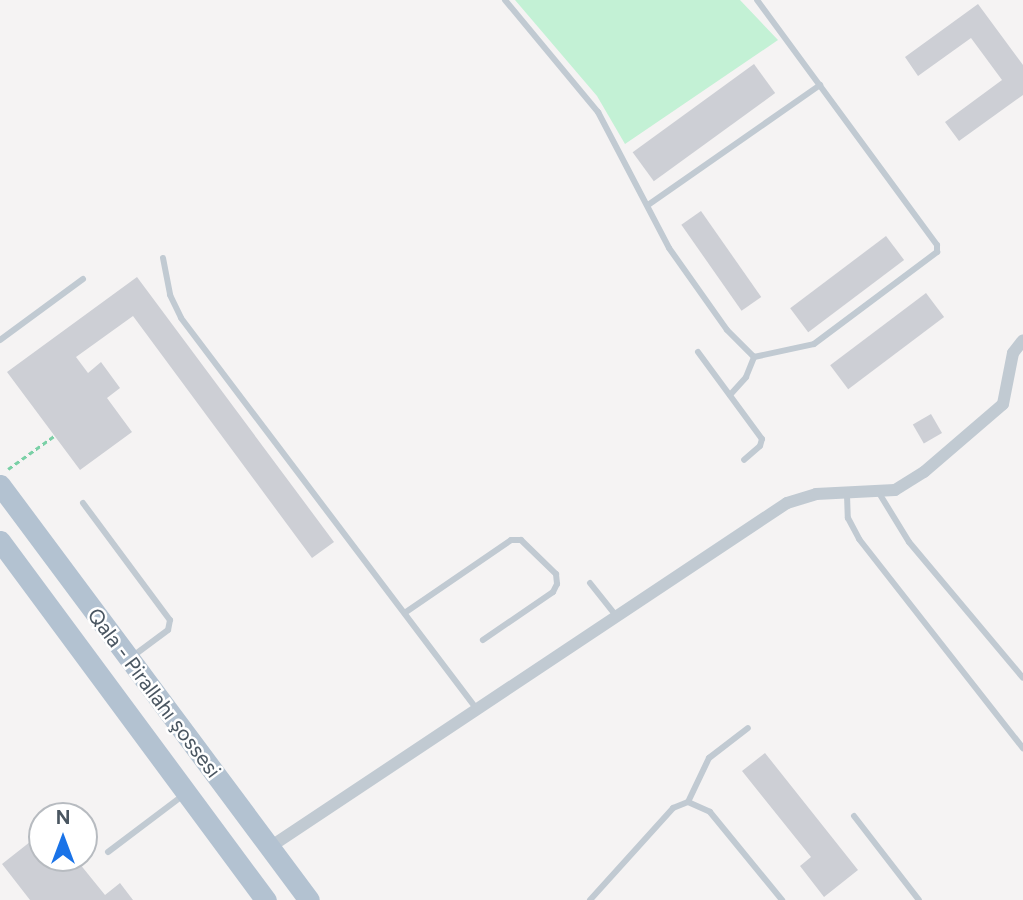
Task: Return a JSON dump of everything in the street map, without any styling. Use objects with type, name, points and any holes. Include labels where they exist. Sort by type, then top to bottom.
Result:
[{"type":"main road","name":"Qala - Pirallahı şossesi","points":[[0,485],[309,900]]},
{"type":"main road","name":"Qala - Pirallahı şossesi","points":[[0,541],[266,900]]},
{"type":"street","points":[[270,847],[787,503],[816,494],[847,495],[895,490],[924,472],[996,413],[1007,394],[1013,352],[1023,340]]},
{"type":"street","points":[[1010,375],[1023,379]]},
{"type":"lane","points":[[505,0],[585,93],[614,137],[684,271],[727,330],[754,357]]},
{"type":"lane","points":[[754,357],[814,344],[937,252],[937,244],[757,0]]},
{"type":"lane","points":[[648,205],[820,85]]},
{"type":"lane","points":[[163,258],[170,295],[181,318],[477,709]]},
{"type":"lane","points":[[0,340],[83,279]]},
{"type":"lane","points":[[698,352],[762,439],[760,446],[744,460]]},
{"type":"lane","points":[[730,395],[746,377],[754,357]]},
{"type":"lane","points":[[879,493],[909,542],[1023,678]]},
{"type":"lane","points":[[847,495],[848,518],[859,539],[1023,748]]},
{"type":"lane","points":[[83,503],[170,620],[168,630],[129,659]]},
{"type":"lane","points":[[406,612],[511,540],[521,540],[555,574],[553,592],[483,640]]},
{"type":"lane","points":[[590,583],[617,617]]},
{"type":"lane","points":[[590,900],[673,808],[688,802],[714,752],[748,728]]},
{"type":"lane","points":[[108,852],[186,793]]},
{"type":"lane","points":[[688,802],[710,812],[782,900]]},
{"type":"lane","points":[[854,816],[919,900]]},
{"type":"path","points":[[0,475],[54,436]]},
{"type":"green space","points":[[515,0],[740,0],[778,40],[625,144],[597,96]]},
{"type":"building","points":[[978,4],[1023,65],[1023,95],[959,141],[945,122],[1002,80],[971,38],[918,76],[905,57]]},
{"type":"building","points":[[754,64],[775,93],[654,181],[633,152]]},
{"type":"building","points":[[701,211],[761,297],[742,311],[681,225]]},
{"type":"building","points":[[886,236],[904,260],[808,332],[790,308]]},
{"type":"building","points":[[137,277],[334,542],[312,558],[133,316],[76,357],[88,373],[101,362],[120,388],[107,398],[132,432],[80,470],[7,372]]},
{"type":"building","points":[[926,293],[944,317],[848,389],[830,365]]},
{"type":"building","points":[[931,414],[942,433],[924,444],[913,424]]},
{"type":"building","points":[[765,753],[858,870],[824,897],[800,866],[811,857],[742,771]]},
{"type":"building","points":[[28,844],[28,872],[86,872],[105,895],[120,883],[133,900],[30,900],[2,864]]}]
